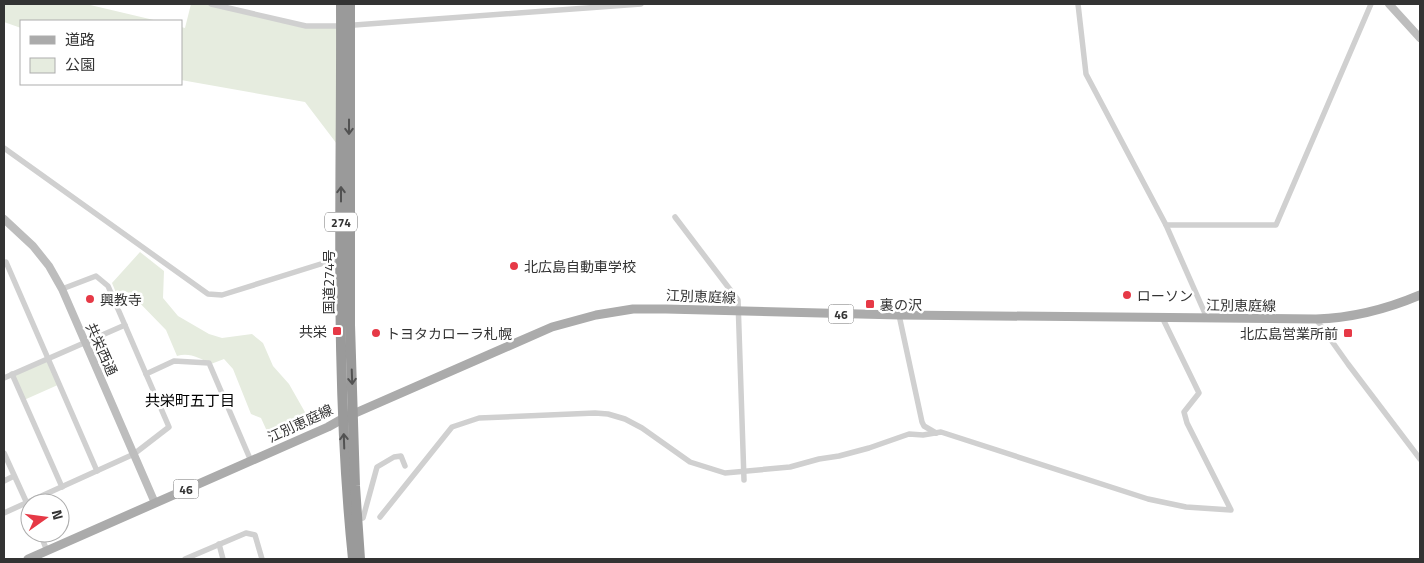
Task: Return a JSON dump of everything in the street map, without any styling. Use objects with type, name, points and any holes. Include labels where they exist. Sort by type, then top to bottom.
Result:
[{"type":"highway","name":"国道274号","points":[[341,4],[345,26],[345,256],[350,325],[348,416],[349,525],[353,559]]},
{"type":"highway","name":"国道274号","points":[[345,26],[350,4]]},
{"type":"highway","name":"国道274号","points":[[348,416],[360,559]]},
{"type":"main road","name":"江別恵庭線","points":[[28,559],[552,327],[596,315],[633,309],[899,315],[1316,320],[1350,317],[1404,302],[1420,295]]},
{"type":"street","points":[[211,4],[306,26],[345,26],[641,4]]},
{"type":"street","points":[[1078,4],[1086,74],[1166,225],[1208,318]]},
{"type":"street","points":[[1166,225],[1276,225],[1371,4]]},
{"type":"street","points":[[1388,4],[1420,38]]},
{"type":"street","points":[[4,148],[208,294],[222,295],[345,256]]},
{"type":"street","points":[[675,217],[738,300],[744,480]]},
{"type":"street","name":"共栄西通","points":[[4,219],[33,246],[49,266],[62,289],[155,503]]},
{"type":"street","points":[[4,263],[6,262],[97,471]]},
{"type":"street","points":[[49,493],[134,454],[169,427],[108,286],[96,276],[62,289]]},
{"type":"street","points":[[899,315],[922,422],[924,426],[936,433]]},
{"type":"street","points":[[380,518],[452,427],[479,418],[594,413],[608,414],[625,419],[642,428],[690,462],[725,473],[790,467],[869,448],[910,434],[923,435],[941,432],[1148,499],[1186,507],[1232,510],[1187,423],[1184,412],[1199,393],[1162,317]]},
{"type":"street","points":[[1316,320],[1420,459]]},
{"type":"street","points":[[4,378],[125,325]]},
{"type":"street","points":[[146,374],[174,362],[208,363],[251,461]]},
{"type":"street","points":[[12,374],[62,487]]},
{"type":"street","points":[[4,453],[22,493]]},
{"type":"street","points":[[356,519],[363,518],[377,467],[394,457],[401,456],[405,466]]},
{"type":"street","points":[[4,480],[14,476]]},
{"type":"street","points":[[4,513],[20,506]]},
{"type":"street","points":[[185,559],[246,533],[255,535],[262,559]]},
{"type":"street","points":[[44,543],[47,551]]},
{"type":"street","points":[[220,544],[223,559]]},
{"type":"green space","points":[[4,4],[86,4],[154,20],[20,20],[20,28],[4,22]]},
{"type":"green space","points":[[191,4],[211,4],[306,26],[341,26],[340,148],[305,102],[182,80],[182,27],[185,28]]},
{"type":"green space","points":[[140,252],[164,271],[163,298],[178,316],[209,334],[222,338],[252,334],[263,343],[273,366],[289,384],[310,421],[271,440],[261,418],[251,414],[233,369],[224,359],[211,364],[190,355],[177,356],[166,330],[131,294],[125,291],[117,295],[112,283]]},
{"type":"green space","points":[[48,358],[60,384],[24,400],[12,374]]},
{"type":"place","name":"北広島自動車学校","points":[[514,266]]},
{"type":"place","name":"ローソン","points":[[1127,295]]},
{"type":"place","name":"興教寺","points":[[90,299]]},
{"type":"place","name":"裏の沢","points":[[870,304]]},
{"type":"place","name":"共栄","points":[[337,331]]},
{"type":"place","name":"トヨタカローラ札幌","points":[[376,333]]},
{"type":"place","name":"北広島営業所前","points":[[1348,333]]},
{"type":"district","name":"共栄町五丁目","points":[[190,400]]}]
